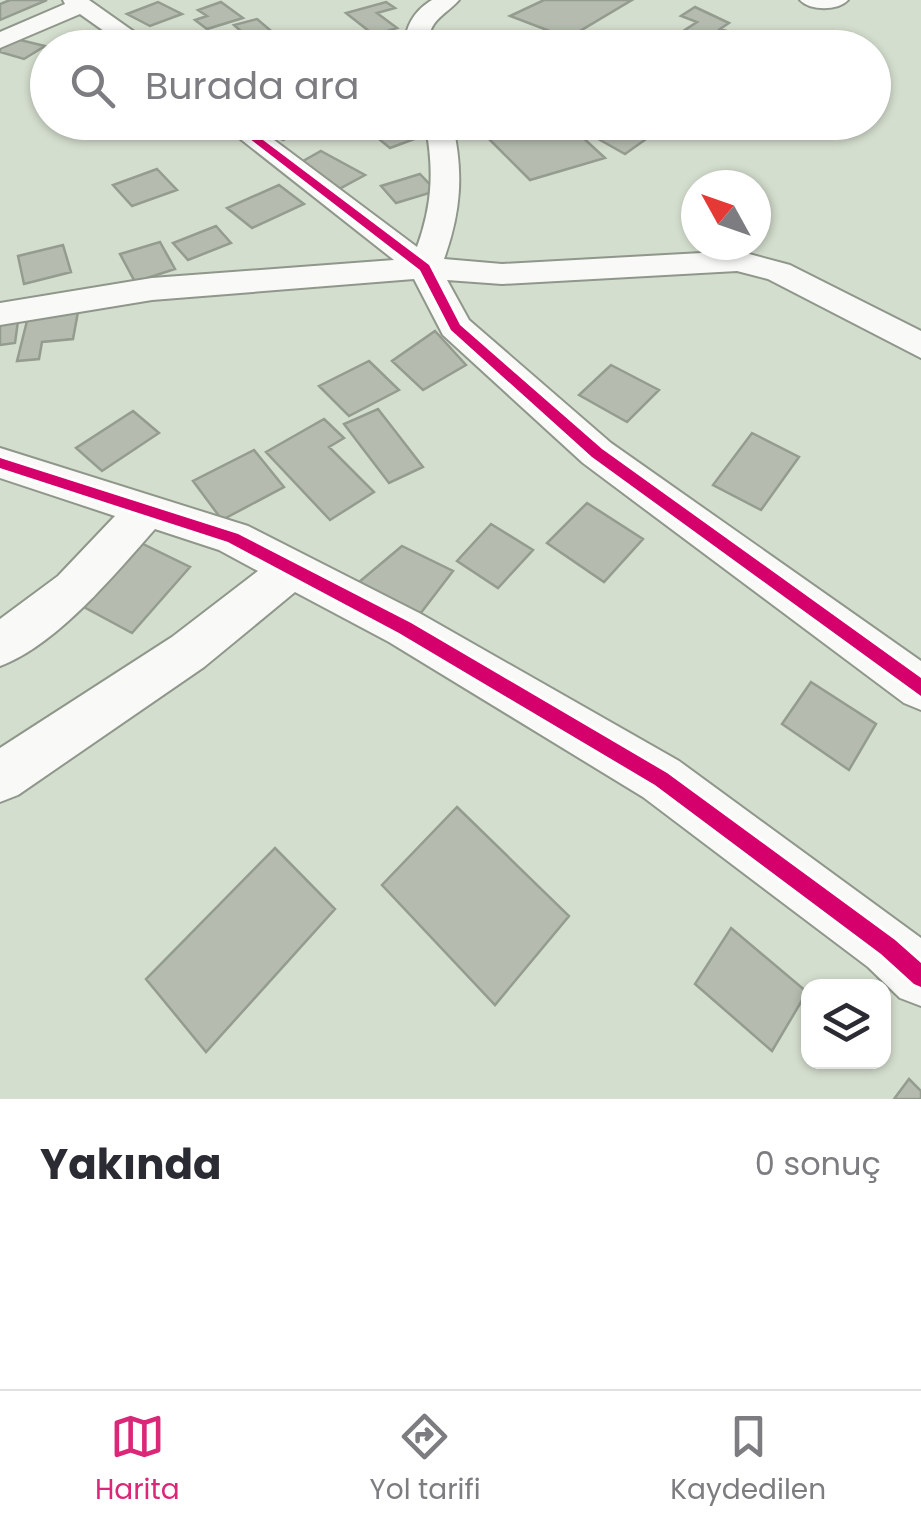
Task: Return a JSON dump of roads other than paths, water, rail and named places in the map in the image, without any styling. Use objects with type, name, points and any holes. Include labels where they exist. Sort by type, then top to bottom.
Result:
[{"type":"street","points":[[419,30],[428,12],[448,0]]},
{"type":"street","points":[[811,0],[837,0]]},
{"type":"street","points":[[0,41],[78,2],[119,30]]},
{"type":"street","points":[[256,140],[425,268],[455,327],[598,453],[921,688]]},
{"type":"street","points":[[425,268],[447,210],[450,172],[442,140]]},
{"type":"street","points":[[0,314],[152,289],[425,268],[491,274],[738,261],[779,272],[921,346]]},
{"type":"street","points":[[0,463],[233,538],[405,628],[660,779],[888,947],[921,977]]},
{"type":"street","points":[[0,646],[74,588],[148,510]]},
{"type":"street","points":[[0,776],[188,652],[291,570]]}]
